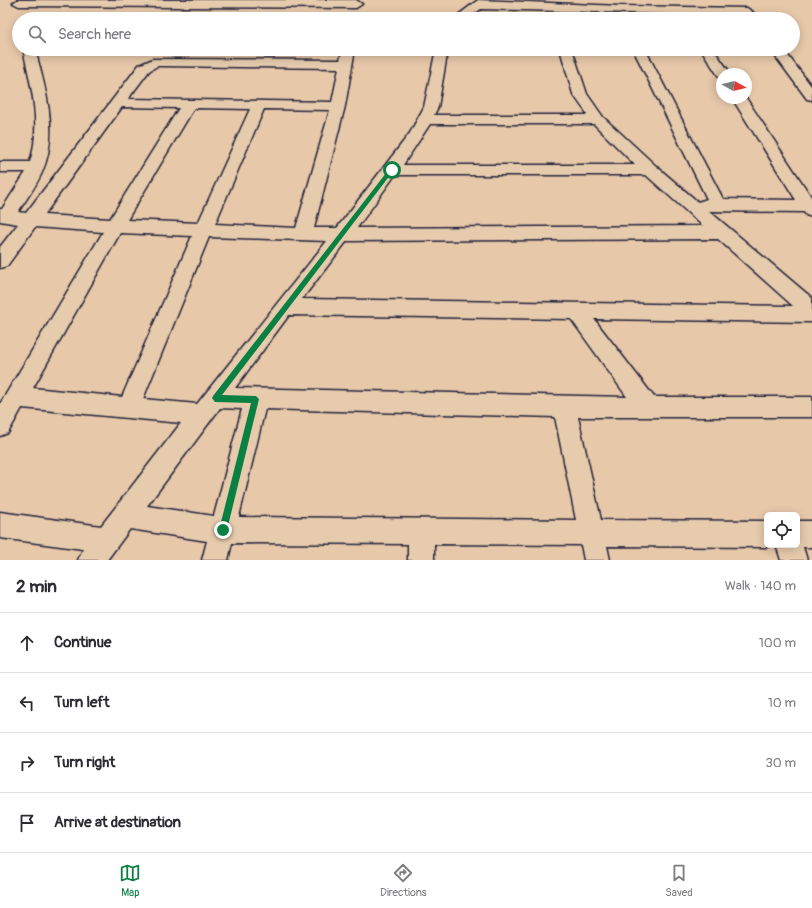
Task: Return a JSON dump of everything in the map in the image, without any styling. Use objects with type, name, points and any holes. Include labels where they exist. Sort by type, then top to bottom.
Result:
[{"type":"street","points":[[676,0],[684,12]]},
{"type":"street","points":[[738,0],[748,12]]},
{"type":"street","points":[[20,5],[58,1],[356,2],[355,12]]},
{"type":"street","points":[[469,12],[482,3],[542,12]]},
{"type":"street","points":[[588,12],[620,10],[646,12]]},
{"type":"street","points":[[31,56],[40,95],[43,124],[41,151],[30,181],[3,215],[29,220],[115,226],[302,235],[722,232]]},
{"type":"street","points":[[91,560],[284,307],[392,170],[426,119],[431,107],[441,56]]},
{"type":"street","points":[[568,56],[580,94],[598,120],[650,170],[812,310]]},
{"type":"street","points":[[643,56],[718,205]]},
{"type":"street","points":[[712,56],[720,68]]},
{"type":"street","points":[[781,56],[812,96]]},
{"type":"street","points":[[0,261],[116,103],[144,68],[153,63],[347,57],[338,106],[302,235]]},
{"type":"street","points":[[116,103],[338,106]]},
{"type":"street","points":[[0,425],[115,226],[189,104]]},
{"type":"street","points":[[743,104],[811,208]]},
{"type":"street","points":[[128,408],[203,231],[259,105]]},
{"type":"street","points":[[426,119],[598,120]]},
{"type":"street","points":[[0,166],[36,167]]},
{"type":"street","points":[[392,170],[650,170]]},
{"type":"street","points":[[690,205],[811,208]]},
{"type":"street","points":[[284,307],[812,314]]},
{"type":"street","points":[[576,311],[648,407]]},
{"type":"street","points":[[16,397],[128,408],[209,407],[256,399],[564,407],[812,407]]},
{"type":"street","points":[[215,560],[256,399]]},
{"type":"street","points":[[564,407],[596,560]]},
{"type":"street","points":[[125,516],[223,530],[764,534]]},
{"type":"street","points":[[0,525],[107,540]]},
{"type":"street","points":[[421,531],[421,560]]},
{"type":"street","points":[[800,534],[812,534]]},
{"type":"street","points":[[790,548],[794,560]]},
{"type":"route","points":[[223,530],[256,399],[215,398],[284,307],[392,170]]}]
